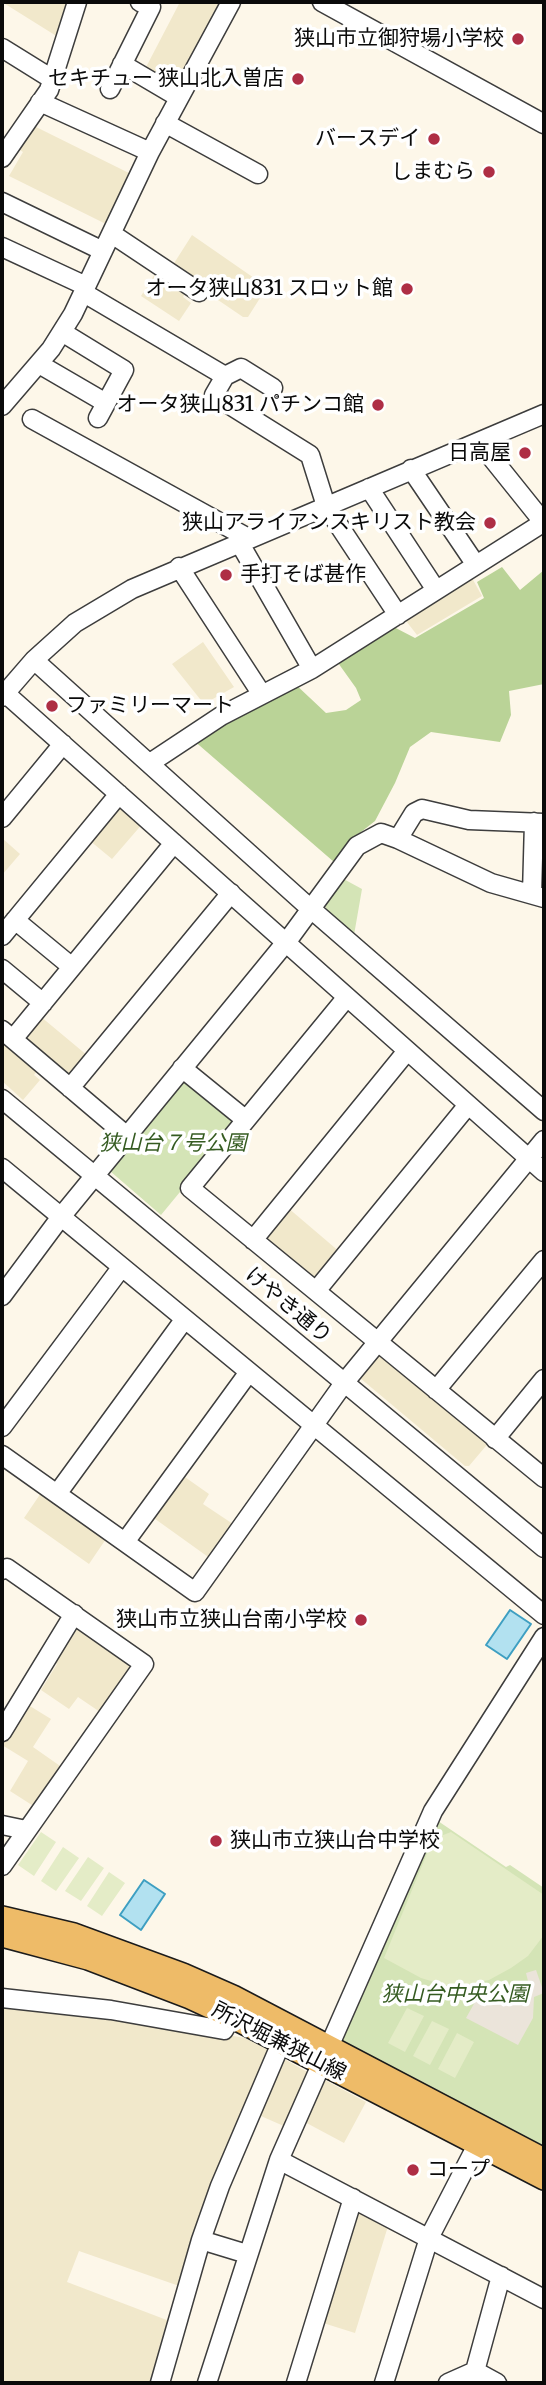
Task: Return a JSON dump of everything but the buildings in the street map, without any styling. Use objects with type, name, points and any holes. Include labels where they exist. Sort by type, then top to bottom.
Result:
[{"type":"main road","name":"所沢堀兼狭山線","points":[[2,1917],[74,1934],[183,1974],[233,1996],[326,2056],[544,2179]]},
{"type":"main road","name":"所沢堀兼狭山線","points":[[2,1936],[88,1959],[157,1983],[281,2043],[326,2056],[544,2159]]},
{"type":"street","points":[[2,158],[49,90],[77,2]]},
{"type":"street","points":[[110,89],[151,7],[140,2]]},
{"type":"street","points":[[2,406],[39,364],[62,332],[178,97],[231,2]]},
{"type":"street","points":[[322,2],[544,124]]},
{"type":"street","points":[[2,48],[52,79]]},
{"type":"street","points":[[122,64],[178,97]]},
{"type":"street","points":[[40,102],[150,152]]},
{"type":"street","points":[[165,123],[258,174]]},
{"type":"street","points":[[2,202],[103,251]]},
{"type":"street","points":[[111,234],[199,292]]},
{"type":"street","points":[[2,247],[85,289],[225,376]]},
{"type":"street","points":[[39,364],[102,411],[124,370],[62,332]]},
{"type":"street","points":[[273,388],[241,368],[225,376],[214,395],[310,455],[326,506],[398,615]]},
{"type":"street","points":[[544,414],[132,589],[75,623],[5,689],[174,844],[544,1172]]},
{"type":"street","points":[[32,419],[244,540],[313,669]]},
{"type":"street","points":[[149,763],[261,693],[313,669],[544,523],[479,442]]},
{"type":"street","points":[[411,470],[476,565]]},
{"type":"street","points":[[369,488],[436,590]]},
{"type":"street","points":[[179,567],[261,693]]},
{"type":"street","points":[[34,660],[312,909],[544,1111]]},
{"type":"street","points":[[2,818],[63,744]]},
{"type":"street","points":[[2,936],[119,794]]},
{"type":"street","points":[[2,1296],[60,1218],[286,943],[357,846],[381,833],[491,883],[538,896],[539,822],[469,820],[422,809],[414,813],[398,839]]},
{"type":"street","points":[[127,1136],[7,1035],[43,1003],[174,844]]},
{"type":"street","points":[[70,1088],[230,893]]},
{"type":"street","points":[[15,920],[72,967]]},
{"type":"street","points":[[2,970],[43,1003]]},
{"type":"street","points":[[347,997],[190,1188],[544,1478]]},
{"type":"street","points":[[253,1240],[407,1051]]},
{"type":"street","points":[[182,1068],[246,1121]]},
{"type":"street","name":"けやき通り","points":[[2,1099],[544,1548]]},
{"type":"street","points":[[316,1291],[468,1105]]},
{"type":"street","points":[[2,1455],[195,1592],[344,1383],[544,1140]]},
{"type":"street","points":[[3,1172],[544,1615]]},
{"type":"street","points":[[436,1390],[544,1260]]},
{"type":"street","points":[[2,1427],[121,1268]]},
{"type":"street","points":[[57,1494],[184,1320]]},
{"type":"street","points":[[125,1542],[249,1372]]},
{"type":"street","points":[[495,1439],[544,1379]]},
{"type":"street","points":[[2,1570],[7,1568],[144,1664],[2,1866]]},
{"type":"street","points":[[2,1732],[74,1614]]},
{"type":"street","points":[[207,2383],[279,2160],[433,1811],[544,1637]]},
{"type":"street","points":[[2,1825],[26,1830]]},
{"type":"street","points":[[2,1998],[111,2010],[225,2031],[231,2017]]},
{"type":"street","points":[[160,2383],[201,2240],[239,2138],[281,2043]]},
{"type":"street","points":[[384,2383],[429,2238],[478,2144]]},
{"type":"street","points":[[279,2160],[544,2299]]},
{"type":"street","points":[[296,2383],[353,2198]]},
{"type":"street","points":[[201,2240],[247,2254]]},
{"type":"street","points":[[475,2371],[501,2276]]},
{"type":"street","points":[[448,2383],[475,2371]]},
{"type":"street","points":[[475,2371],[497,2383]]},
{"type":"shaded area","points":[[2,2],[72,2],[58,37]]},
{"type":"shaded area","points":[[180,2],[224,2],[177,91],[144,71]]},
{"type":"shaded area","points":[[30,124],[135,176],[112,227],[9,176],[23,152],[14,146]]},
{"type":"shaded area","points":[[192,235],[267,287],[248,317],[243,317],[171,268]]},
{"type":"shaded area","points":[[158,269],[187,289],[183,297],[191,303],[179,321],[141,296]]},
{"type":"shaded area","points":[[472,578],[482,596],[417,635],[403,617]]},
{"type":"shaded area","points":[[203,642],[234,687],[204,704],[172,664]]},
{"type":"shaded area","points":[[119,804],[144,822],[112,859],[89,840]]},
{"type":"shaded area","points":[[2,838],[20,854],[2,875]]},
{"type":"shaded area","points":[[40,1016],[88,1056],[71,1077],[23,1042]]},
{"type":"shaded area","points":[[2,1036],[39,1068],[34,1075],[40,1080],[23,1100],[2,1081]]},
{"type":"shaded area","points":[[287,1207],[341,1253],[313,1282],[264,1241],[264,1236]]},
{"type":"shaded area","points":[[377,1352],[491,1440],[469,1466],[465,1466],[360,1378],[360,1373]]},
{"type":"shaded area","points":[[182,1475],[209,1494],[203,1504],[236,1526],[211,1559],[151,1516]]},
{"type":"shaded area","points":[[43,1490],[108,1536],[89,1564],[24,1518]]},
{"type":"shaded area","points":[[73,1624],[133,1666],[100,1712],[78,1697],[69,1709],[41,1690],[57,1664],[51,1660]]},
{"type":"shaded area","points":[[25,1703],[51,1719],[33,1747],[63,1768],[35,1807],[10,1791],[28,1761],[2,1745]]},
{"type":"shaded area","points":[[536,1970],[544,1993],[534,1997],[533,2018],[518,2045],[466,2018],[475,2002],[482,1999],[479,1992],[485,1990],[487,1995],[528,1981],[526,1973]]},
{"type":"shaded area","points":[[2,2004],[87,2011],[245,2038],[274,2053],[182,2287],[79,2251],[67,2282],[172,2322],[155,2383],[2,2383]]},
{"type":"shaded area","points":[[279,2056],[309,2073],[286,2127],[254,2113]]},
{"type":"shaded area","points":[[323,2079],[366,2102],[344,2143],[301,2120]]},
{"type":"shaded area","points":[[360,2208],[389,2223],[355,2333],[320,2322],[354,2211]]},
{"type":"green space","points":[[502,567],[520,590],[544,570],[544,684],[509,691],[511,715],[500,742],[431,732],[410,747],[375,821],[352,839],[334,862],[192,739],[293,682],[326,713],[346,710],[361,700],[356,688],[336,660],[390,625],[415,638],[484,598],[477,582]]},
{"type":"green space","points":[[338,876],[362,889],[354,935],[327,911],[324,901]]},
{"type":"green space","name":"狭山台７号公園","points":[[181,1078],[186,1078],[236,1124],[161,1215],[110,1171]]},
{"type":"green space","name":"狭山台中央公園","points":[[435,1819],[506,1867],[510,1865],[544,1888],[544,2146],[341,2040]]},
{"type":"green space","points":[[41,1832],[56,1842],[34,1876],[18,1865]]},
{"type":"green space","points":[[451,1832],[544,1895],[544,1935],[528,1956],[489,1980],[467,1985],[444,1985],[421,1978],[384,1958],[433,1839]]},
{"type":"green space","points":[[63,1847],[79,1858],[56,1891],[41,1881]]},
{"type":"green space","points":[[88,1857],[104,1868],[81,1901],[65,1891]]},
{"type":"green space","points":[[109,1872],[125,1883],[102,1916],[87,1906]]},
{"type":"green space","points":[[407,2008],[424,2016],[405,2052],[388,2043]]},
{"type":"green space","points":[[432,2021],[449,2029],[430,2065],[413,2056]]},
{"type":"green space","points":[[457,2033],[474,2042],[455,2078],[438,2069]]},
{"type":"water","points":[[510,1610],[531,1624],[507,1659],[486,1645]]},
{"type":"water","points":[[144,1880],[165,1894],[141,1930],[120,1915]]},
{"type":"place","name":"狭山市立御狩場小学校","points":[[518,39]]},
{"type":"place","name":"セキチュー 狭山北入曽店","points":[[298,79]]},
{"type":"place","name":"バースデイ","points":[[434,139]]},
{"type":"place","name":"しまむら","points":[[489,172]]},
{"type":"place","name":"オータ狭山831 スロット館","points":[[407,289]]},
{"type":"place","name":"オータ狭山831 パチンコ館","points":[[378,405]]},
{"type":"place","name":"日高屋","points":[[525,453]]},
{"type":"place","name":"狭山アライアンスキリスト教会","points":[[490,523]]},
{"type":"place","name":"手打そば甚作","points":[[226,575]]},
{"type":"place","name":"ファミリーマート","points":[[52,706]]},
{"type":"place","name":"狭山市立狭山台南小学校","points":[[361,1620]]},
{"type":"place","name":"狭山市立狭山台中学校","points":[[216,1841]]},
{"type":"place","name":"コープ","points":[[413,2170]]}]
